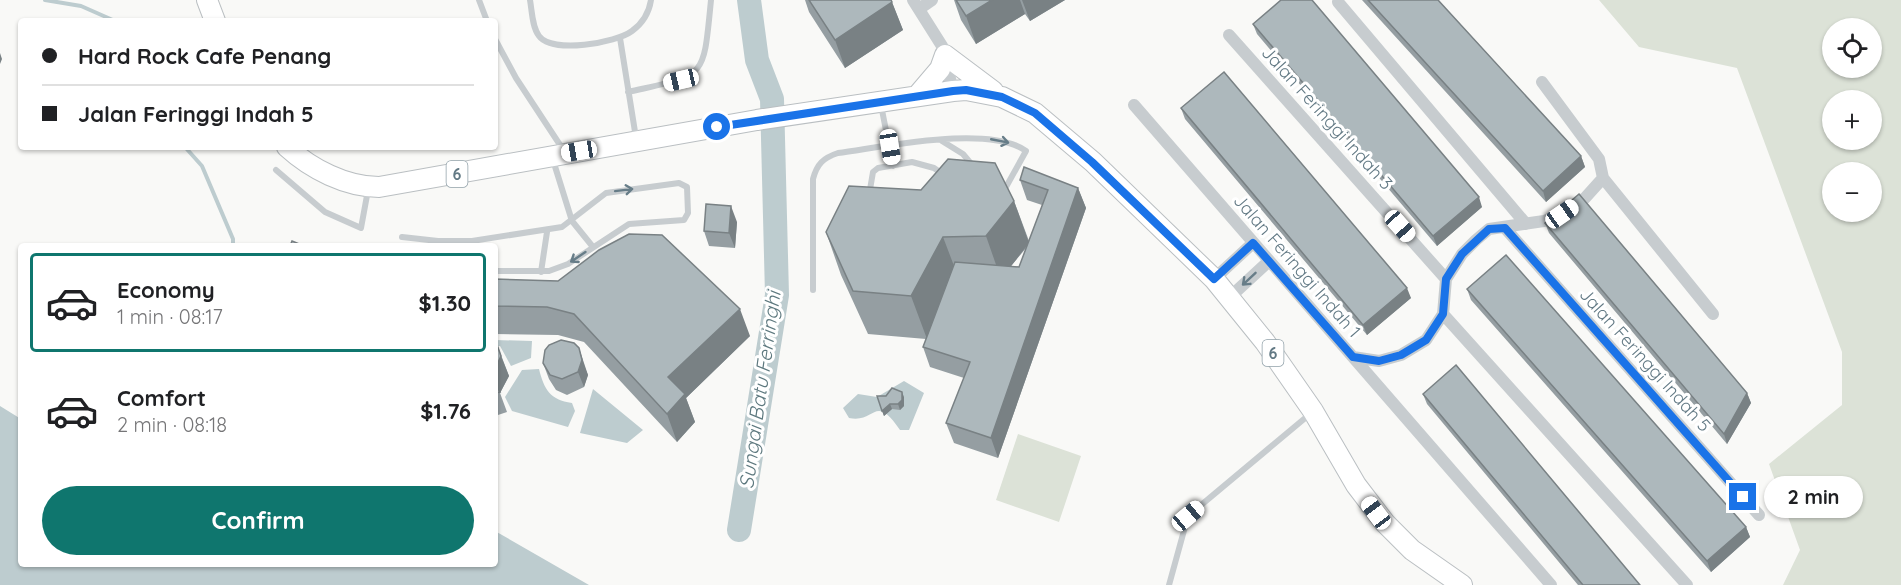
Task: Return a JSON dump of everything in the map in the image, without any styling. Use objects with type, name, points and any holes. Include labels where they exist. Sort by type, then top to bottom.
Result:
[{"type":"main road","points":[[207,0],[214,18]]},
{"type":"main road","points":[[917,96],[940,69],[945,55],[1002,97]]},
{"type":"main road","name":"6","points":[[291,150],[324,172],[368,187],[398,185],[757,120],[917,96],[966,90],[1002,97],[1035,113],[1059,133],[1214,279],[1265,342],[1312,411],[1356,485],[1384,523],[1412,550],[1462,585]]},
{"type":"street","points":[[932,0],[916,4],[945,55],[953,91]]},
{"type":"street","points":[[1338,2],[1526,224]]},
{"type":"street","name":"Jalan Feringgi Indah 3","points":[[1229,35],[1446,279]]},
{"type":"street","points":[[1542,82],[1599,159],[1604,178],[1713,314]]},
{"type":"street","name":"Jalan Feringgi Indah 1","points":[[1134,105],[1551,585]]},
{"type":"street","points":[[1353,357],[1379,361],[1401,355],[1426,340],[1443,314],[1446,279],[1462,254],[1476,240],[1489,229],[1526,224],[1562,214],[1585,198],[1604,178]]},
{"type":"street","name":"Jalan Feringgi Indah 5","points":[[1505,228],[1759,515]]},
{"type":"street","points":[[1214,279],[1253,243]]},
{"type":"street","points":[[1230,297],[1269,261]]},
{"type":"street","points":[[1443,314],[1687,585]]},
{"type":"lane","points":[[478,0],[486,18]]},
{"type":"lane","points":[[530,0],[539,37],[550,45],[564,46],[620,38],[640,24],[647,15],[651,0]]},
{"type":"lane","points":[[628,92],[681,80],[696,73],[706,52],[711,0]]},
{"type":"lane","points":[[620,38],[636,141]]},
{"type":"lane","points":[[498,46],[559,155],[572,221],[593,247]]},
{"type":"lane","points":[[880,102],[893,166]]},
{"type":"lane","points":[[813,290],[813,179],[816,166],[825,157],[838,153],[976,137],[1016,144],[1026,151],[1006,187],[991,188]]},
{"type":"lane","points":[[942,141],[963,154],[977,170]]},
{"type":"lane","points":[[912,162],[934,168],[951,180],[955,201],[938,228],[878,227],[872,224],[867,207],[871,175],[878,168],[893,166],[912,162]]},
{"type":"lane","points":[[276,170],[325,212],[361,228],[368,187]]},
{"type":"lane","points":[[479,243],[562,228],[606,193],[679,183],[687,187],[688,213],[684,220],[629,224],[560,268],[541,272],[498,271]]},
{"type":"lane","points":[[541,272],[546,232]]},
{"type":"lane","points":[[402,237],[456,243]]},
{"type":"lane","points":[[1169,585],[1188,516],[1312,411]]},
{"type":"shaded area","points":[[1599,0],[1901,0],[1901,585],[1783,585],[1800,550],[1769,464],[1842,405],[1842,352],[1737,68],[1639,47]]},
{"type":"shaded area","points":[[498,340],[532,341],[531,358],[511,366],[498,346]]},
{"type":"shaded area","points":[[539,369],[549,392],[558,399],[572,403],[575,411],[568,427],[512,411],[505,397],[522,370]]},
{"type":"shaded area","points":[[904,381],[924,393],[909,430],[900,430],[885,413],[880,411],[858,419],[849,418],[843,408],[858,394],[877,397]]},
{"type":"shaded area","points":[[593,389],[643,430],[627,443],[580,433]]},
{"type":"shaded area","points":[[0,406],[18,417],[18,567],[498,567],[498,533],[589,585],[0,585]]},
{"type":"shaded area","points":[[1018,434],[1081,456],[1059,522],[996,500]]},
{"type":"building","points":[[809,0],[891,0],[892,2],[835,40]]},
{"type":"building","points":[[956,0],[992,0],[966,16]]},
{"type":"building","points":[[1281,0],[1312,0],[1479,197],[1433,236],[1253,24]]},
{"type":"building","points":[[1368,0],[1438,0],[1581,156],[1543,191]]},
{"type":"building","points":[[1224,72],[1407,288],[1363,325],[1181,108]]},
{"type":"building","points":[[948,159],[995,163],[1014,201],[986,236],[943,237],[911,296],[853,291],[826,232],[849,186],[921,190]]},
{"type":"building","points":[[1024,167],[1078,188],[991,438],[946,423],[970,362],[923,347],[955,262],[1019,267],[1048,190],[1020,180]]},
{"type":"building","points":[[1579,194],[1747,393],[1724,434],[1545,223]]},
{"type":"building","points":[[706,204],[731,206],[729,233],[704,231]]},
{"type":"building","points":[[629,234],[662,235],[740,309],[668,377],[685,394],[667,414],[574,314],[547,307],[498,306],[498,279],[558,281],[599,250]]},
{"type":"building","points":[[1506,255],[1746,527],[1707,561],[1467,289]]},
{"type":"building","points":[[561,340],[574,343],[579,348],[582,360],[578,372],[562,379],[550,375],[543,363],[545,350],[549,345]]},
{"type":"building","points":[[1456,365],[1640,585],[1583,585],[1423,394]]},
{"type":"building","points":[[892,388],[902,392],[902,400],[898,404],[890,404],[882,411],[877,396],[886,396]]},
{"type":"waterway","points":[[45,0],[81,6],[108,18]]},
{"type":"waterway","name":"Sungai Batu Ferringhi","points":[[739,530],[777,295],[772,99],[757,60],[749,0]]},
{"type":"waterway","points":[[188,150],[202,166],[233,243]]},
{"type":"route","points":[[717,127],[953,91],[966,90],[1016,102],[1035,113],[1092,162],[1214,279],[1253,243],[1353,357],[1369,361],[1379,361],[1401,355],[1426,340],[1436,328],[1443,314],[1443,291],[1452,268],[1462,254],[1489,229],[1505,228],[1743,497]]}]
